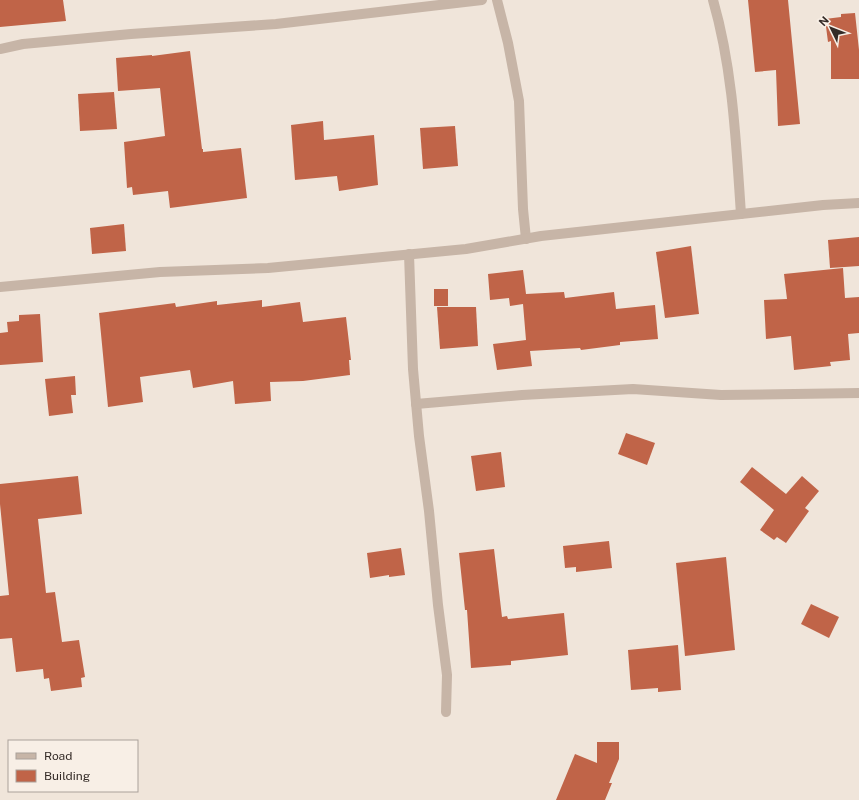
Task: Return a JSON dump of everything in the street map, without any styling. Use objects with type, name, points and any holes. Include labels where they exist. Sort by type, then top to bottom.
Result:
[{"type":"street","points":[[0,48],[23,44],[131,34],[276,24],[482,0]]},
{"type":"street","points":[[497,0],[508,43],[519,101],[523,209],[526,239]]},
{"type":"street","points":[[713,0],[719,20],[733,104],[742,214]]},
{"type":"street","points":[[0,287],[160,272],[268,268],[466,249],[526,239],[823,205],[859,203]]},
{"type":"street","points":[[410,254],[413,369],[418,436],[429,510],[438,605],[447,675],[446,712]]},
{"type":"street","points":[[416,404],[522,395],[633,389],[721,395],[859,393]]},
{"type":"building","points":[[0,0],[63,0],[66,21],[0,27]]},
{"type":"building","points":[[748,0],[788,0],[800,124],[778,126],[776,70],[755,72]]},
{"type":"building","points":[[855,13],[859,50],[859,79],[831,79],[831,41],[828,42],[825,19],[841,17],[841,14]]},
{"type":"building","points":[[190,51],[203,152],[241,148],[247,198],[170,208],[168,191],[133,195],[132,187],[127,188],[124,142],[165,136],[160,88],[118,91],[116,58],[152,56]]},
{"type":"building","points":[[114,92],[117,129],[80,131],[78,94]]},
{"type":"building","points":[[323,121],[324,140],[374,135],[378,185],[339,191],[337,176],[295,180],[291,125]]},
{"type":"building","points":[[455,126],[458,166],[423,169],[420,128]]},
{"type":"building","points":[[124,224],[126,251],[92,254],[90,228]]},
{"type":"building","points":[[859,237],[859,266],[830,268],[828,240]]},
{"type":"building","points":[[691,246],[699,314],[665,318],[656,252]]},
{"type":"building","points":[[843,268],[845,298],[859,297],[859,333],[848,334],[850,360],[830,362],[831,366],[794,370],[791,336],[766,339],[764,300],[787,299],[784,274]]},
{"type":"building","points":[[523,270],[526,294],[564,292],[565,298],[614,292],[616,309],[655,305],[658,339],[620,342],[620,345],[581,350],[580,348],[530,351],[532,366],[497,370],[493,344],[526,340],[523,304],[510,306],[509,298],[490,300],[488,274]]},
{"type":"building","points":[[434,289],[448,289],[448,306],[434,306]]},
{"type":"building","points":[[262,300],[262,307],[300,302],[303,322],[346,317],[351,360],[349,360],[350,375],[303,381],[270,382],[271,401],[235,404],[233,381],[193,388],[190,370],[140,377],[143,402],[108,407],[99,313],[175,303],[176,307],[217,301],[217,305]]},
{"type":"building","points":[[437,307],[476,307],[478,346],[440,349]]},
{"type":"building","points":[[40,314],[43,362],[0,365],[0,333],[8,332],[7,322],[19,321],[19,315]]},
{"type":"building","points":[[75,376],[76,395],[71,395],[73,413],[49,416],[45,379]]},
{"type":"building","points":[[626,433],[655,443],[647,465],[618,454]]},
{"type":"building","points":[[501,452],[505,487],[476,491],[471,456]]},
{"type":"building","points":[[752,467],[786,494],[802,476],[819,491],[805,508],[809,511],[786,543],[777,537],[774,540],[760,530],[774,510],[740,482]]},
{"type":"building","points":[[78,476],[82,514],[38,519],[46,593],[55,592],[62,642],[79,640],[85,677],[81,678],[82,687],[51,691],[49,678],[44,679],[43,669],[16,672],[12,638],[0,639],[0,596],[9,595],[0,504],[0,484]]},
{"type":"building","points":[[609,541],[612,568],[576,572],[576,567],[565,568],[563,546]]},
{"type":"building","points":[[401,548],[405,575],[389,577],[389,575],[370,578],[367,553]]},
{"type":"building","points":[[494,549],[502,617],[507,616],[508,619],[564,613],[568,655],[511,661],[511,665],[471,668],[467,610],[465,610],[459,553]]},
{"type":"building","points":[[726,557],[735,650],[685,656],[676,563]]},
{"type":"building","points":[[811,604],[839,617],[829,638],[801,624]]},
{"type":"building","points":[[678,645],[681,690],[658,692],[658,688],[631,690],[628,650]]},
{"type":"building","points":[[597,742],[619,742],[619,759],[609,783],[612,783],[605,800],[556,800],[575,754],[597,763]]}]
